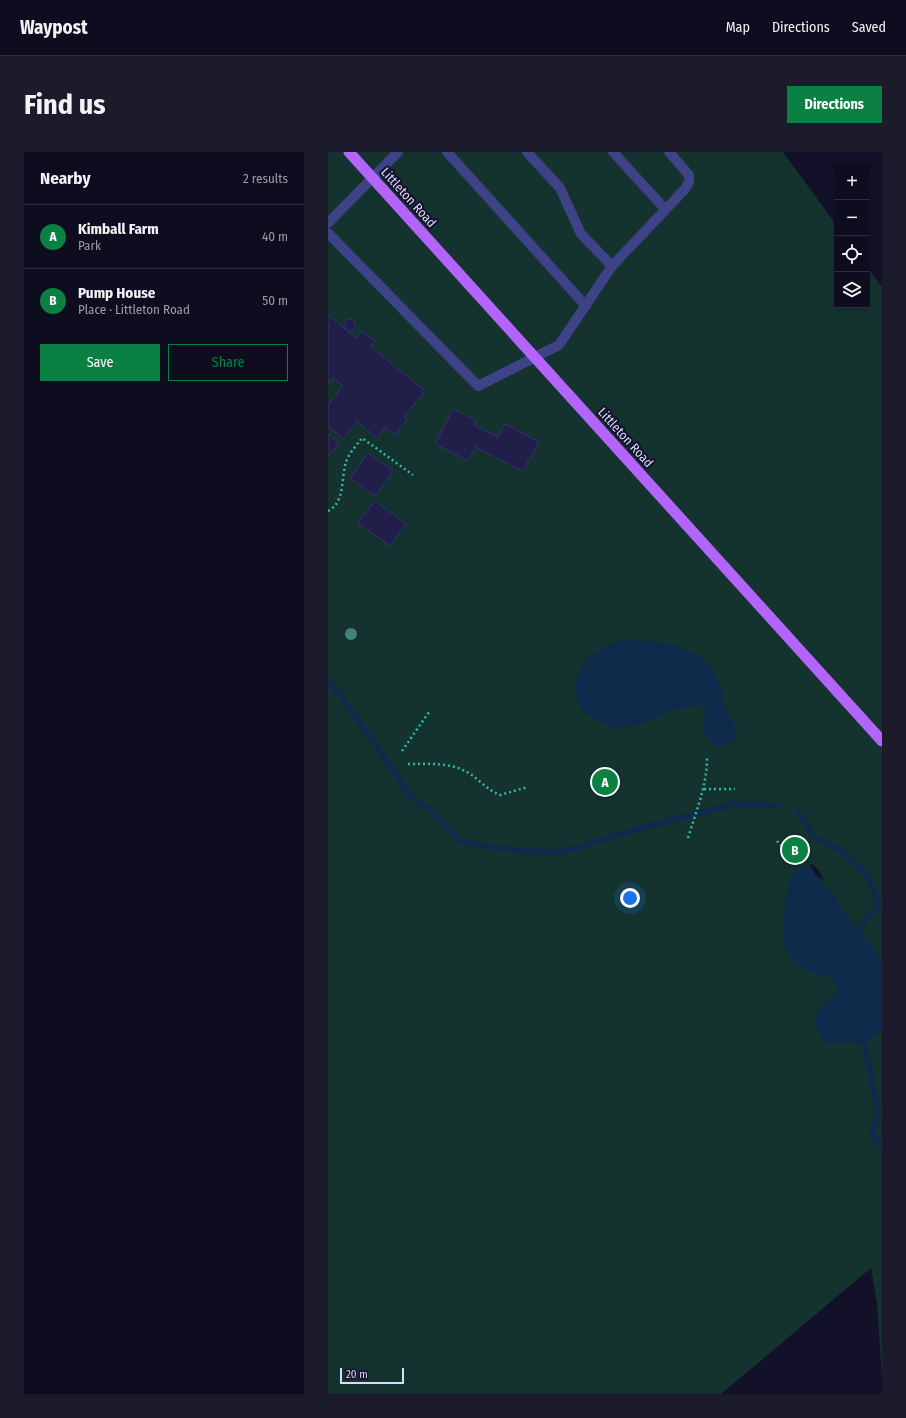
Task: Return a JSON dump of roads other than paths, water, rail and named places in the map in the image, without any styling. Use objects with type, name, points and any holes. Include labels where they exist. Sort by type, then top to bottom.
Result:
[{"type":"main road","name":"Littleton Road","points":[[349,152],[882,740]]},
{"type":"lane","points":[[328,223],[398,152]]},
{"type":"lane","points":[[447,152],[586,306]]},
{"type":"lane","points":[[527,152],[560,188],[581,234],[612,266]]},
{"type":"lane","points":[[613,152],[665,209]]},
{"type":"lane","points":[[328,232],[478,386],[559,345],[612,266],[685,189],[689,182],[689,175],[669,152]]},
{"type":"water","points":[[632,640],[660,642],[673,645],[696,655],[706,663],[714,673],[721,687],[727,711],[735,728],[736,739],[728,745],[718,747],[705,737],[703,729],[705,714],[704,707],[701,705],[666,711],[658,718],[638,725],[625,727],[612,727],[588,716],[581,708],[576,695],[576,682],[580,670],[588,658],[601,648],[617,641]]},
{"type":"water","points":[[812,866],[821,878],[822,884],[832,892],[849,919],[874,948],[882,964],[882,1031],[864,1044],[830,1044],[824,1041],[819,1035],[814,1019],[820,1009],[833,996],[837,985],[833,979],[808,971],[788,954],[785,948],[784,914],[791,879],[797,870]]},
{"type":"waterway","points":[[328,681],[344,700],[412,798],[426,806],[462,842],[519,851],[563,852],[613,836],[733,804],[779,805]]},
{"type":"waterway","points":[[798,813],[817,839],[836,847],[866,874],[879,904],[859,929],[856,936]]},
{"type":"waterway","points":[[863,1036],[878,1113],[872,1135],[882,1147]]},
{"type":"place","name":"Kimball Farm","points":[[605,782]]},
{"type":"place","name":"Pump House","points":[[795,850]]}]
